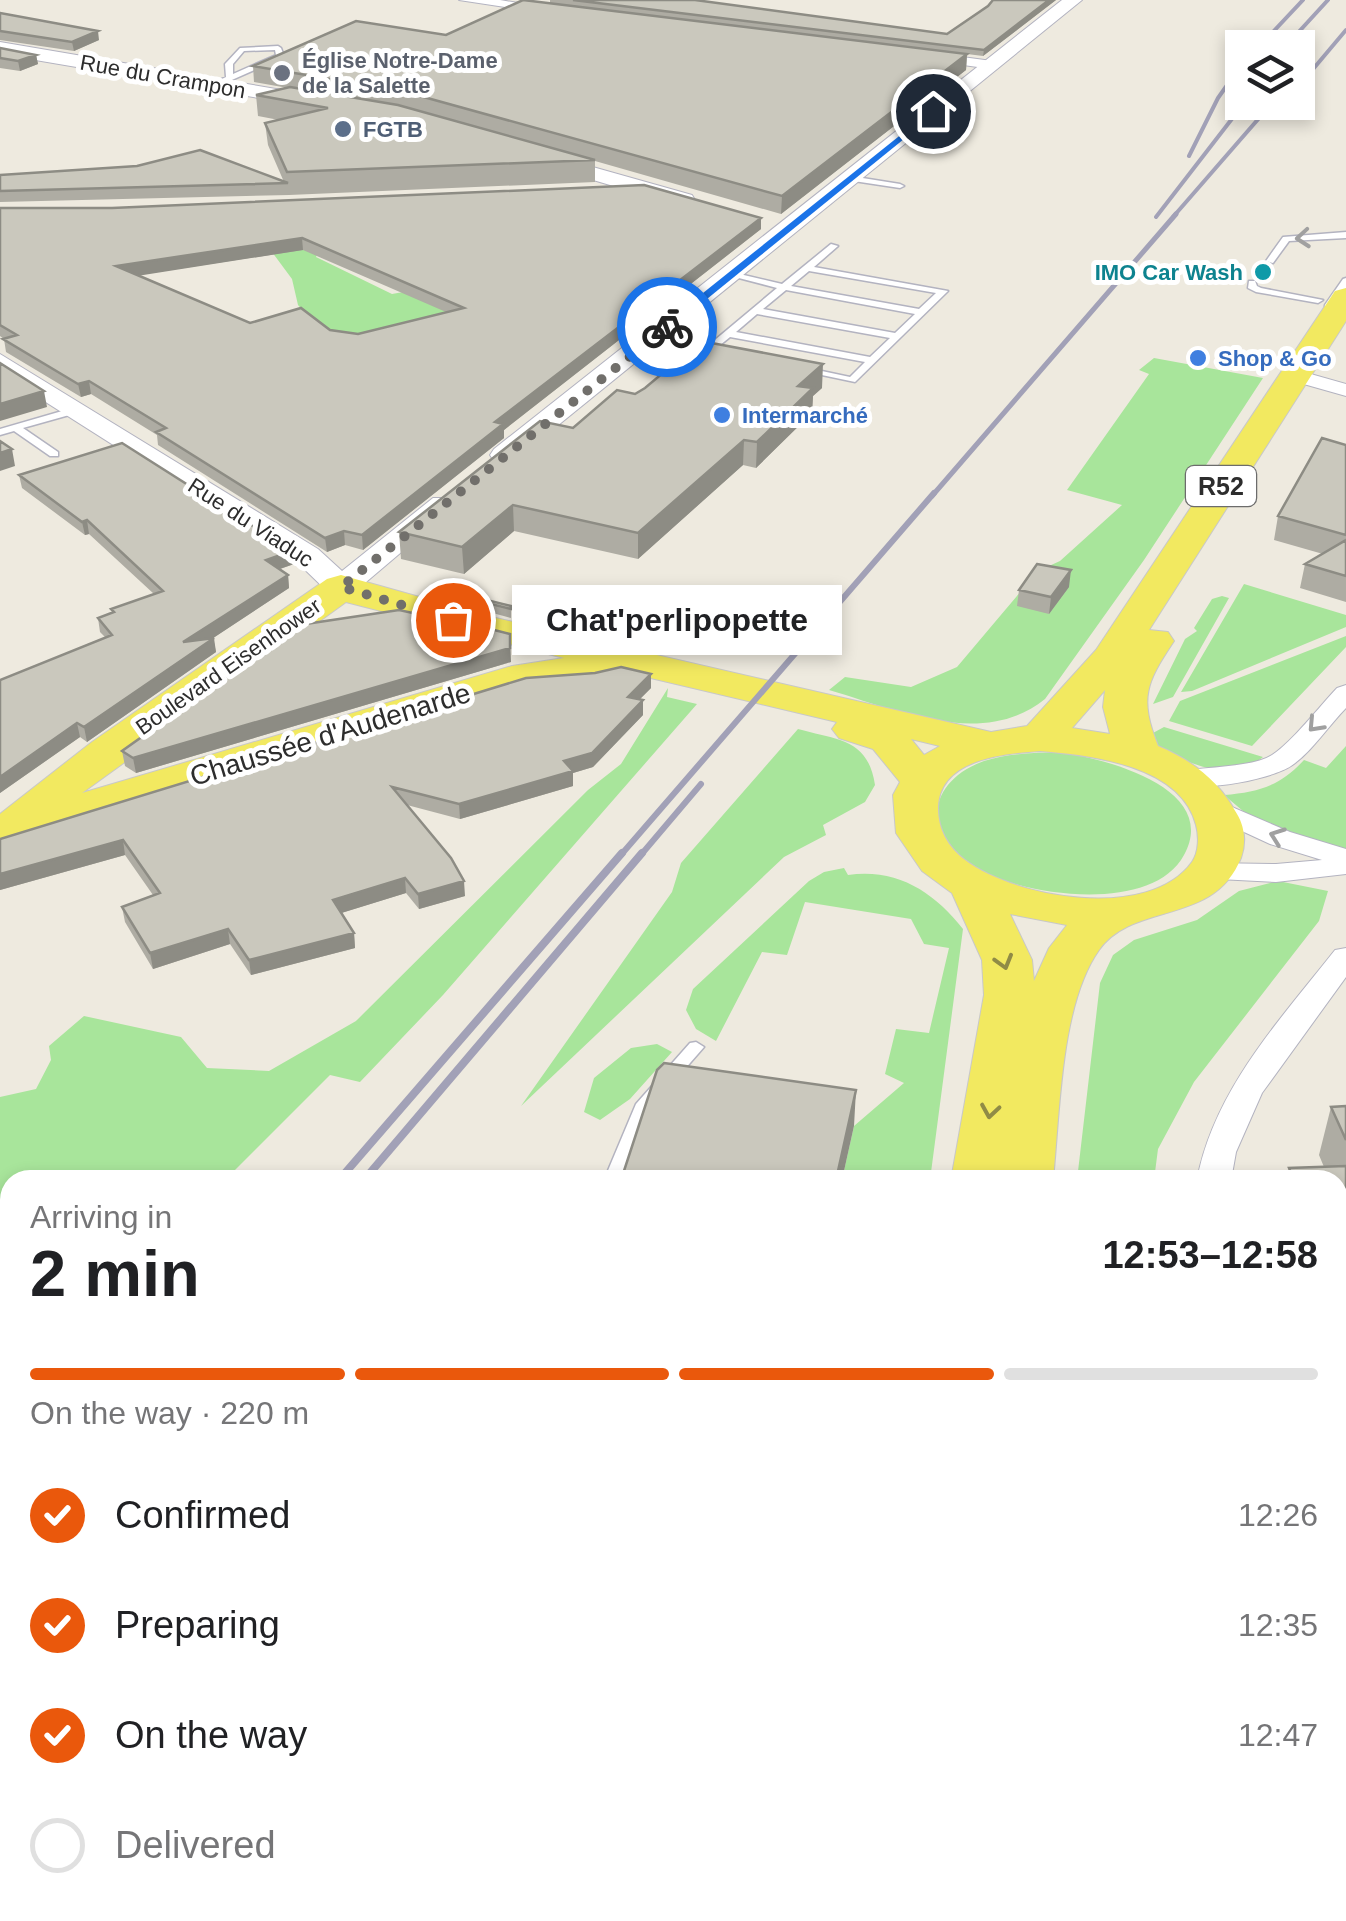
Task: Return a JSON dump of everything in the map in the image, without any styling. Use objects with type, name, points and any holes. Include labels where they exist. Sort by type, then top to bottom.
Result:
[{"type":"main road","name":"R52","points":[[1040,738],[1097,675],[1319,381],[1332,298]]},
{"type":"main road","name":"R52","points":[[1139,755],[1122,705],[1130,676],[1194,582],[1199,568],[1346,334]]},
{"type":"main road","name":"Rue du Viaduc","points":[[341,587],[534,658],[577,669],[626,674],[804,714],[888,740],[923,781]]},
{"type":"main road","name":"Boulevard Eisenhower","points":[[84,768],[341,587]]},
{"type":"main road","name":"Rue du Viaduc","points":[[534,658],[988,744]]},
{"type":"main road","name":"Chaussée d'Audenarde","points":[[4,831],[534,658]]},
{"type":"main road","points":[[1040,738],[1106,745],[1139,755],[1197,791],[1221,828],[1220,851],[1209,872],[1184,892],[1150,906],[1118,912],[1045,907],[973,886],[930,854],[916,830],[914,807],[923,781],[935,767],[988,744],[1040,738]]},
{"type":"main road","name":"Chaussée d'Audenarde","points":[[4,831],[84,768]]},
{"type":"main road","points":[[973,886],[1007,960],[1010,995],[980,1170]]},
{"type":"main road","points":[[1026,1170],[1041,1044],[1064,972],[1089,929],[1118,912]]},
{"type":"street","points":[[466,0],[568,12]]},
{"type":"street","points":[[489,467],[1073,0]]},
{"type":"street","name":"Rue du Crampon","points":[[0,48],[222,81],[346,108]]},
{"type":"street","points":[[912,54],[992,64]]},
{"type":"street","points":[[515,150],[702,205]]},
{"type":"street","points":[[590,192],[646,190]]},
{"type":"street","points":[[757,220],[789,227]]},
{"type":"street","name":"Rue du Viaduc","points":[[0,362],[307,554],[341,587]]},
{"type":"street","name":"Boulevard Eisenhower","points":[[341,587],[460,490]]},
{"type":"street","points":[[1197,791],[1223,778],[1282,761],[1346,693]]},
{"type":"street","points":[[84,768],[81,773],[86,781],[133,792]]},
{"type":"street","points":[[1197,791],[1280,838],[1346,858]]},
{"type":"street","points":[[1209,872],[1276,873],[1346,866]]},
{"type":"street","points":[[1216,1170],[1221,1142],[1264,1065],[1346,957]]},
{"type":"lane","points":[[278,48],[280,56],[222,81],[229,64],[242,49],[278,48]]},
{"type":"lane","points":[[850,178],[900,186]]},
{"type":"lane","points":[[1270,261],[1286,239],[1346,235]]},
{"type":"lane","points":[[692,363],[834,246]]},
{"type":"lane","points":[[797,369],[852,380],[943,291],[807,268]]},
{"type":"lane","points":[[734,274],[921,312]]},
{"type":"lane","points":[[1097,675],[1136,602],[1346,281]]},
{"type":"lane","points":[[1252,283],[1253,288],[1260,290],[1332,298]]},
{"type":"lane","points":[[756,310],[897,336]]},
{"type":"lane","points":[[730,334],[871,360]]},
{"type":"lane","points":[[706,352],[724,356]]},
{"type":"lane","points":[[0,432],[76,410]]},
{"type":"lane","points":[[16,428],[54,454]]},
{"type":"lane","points":[[616,1170],[642,1108],[696,1048]]},
{"type":"green space","points":[[291,231],[320,249],[316,257],[392,294],[420,289],[452,312],[351,340],[315,326],[298,305],[292,279],[272,252]]},
{"type":"green space","points":[[1154,358],[1263,378],[1144,560],[1045,699],[1021,714],[995,722],[967,723],[911,715],[829,690],[845,677],[911,687],[957,667],[1038,571],[1060,561],[1122,505],[1067,490],[1149,374],[1139,370]]},
{"type":"green space","points":[[1244,584],[1346,615],[1346,627],[1192,691],[1181,692]]},
{"type":"green space","points":[[1229,598],[1173,697],[1153,704],[1185,639],[1197,631],[1194,628],[1212,599]]},
{"type":"green space","points":[[1346,636],[1346,647],[1252,746],[1169,721],[1180,701]]},
{"type":"green space","points":[[668,688],[667,697],[697,704],[443,995],[360,1082],[330,1075],[235,1170],[0,1170],[0,1097],[36,1089],[51,1060],[49,1046],[84,1016],[181,1037],[207,1068],[269,1071],[356,1021],[588,790],[621,764]]},
{"type":"green space","points":[[1164,727],[1263,757],[1236,769],[1207,768],[1153,744],[1153,733]]},
{"type":"green space","points":[[798,729],[838,739],[866,758],[875,785],[865,802],[823,825],[826,835],[784,857],[521,1106],[672,892],[681,863]]},
{"type":"green space","points":[[1346,746],[1346,849],[1256,822],[1224,795],[1268,786],[1304,760],[1326,768]]},
{"type":"green space","points":[[1059,752],[1127,769],[1172,794],[1186,811],[1191,831],[1184,855],[1168,874],[1144,886],[1116,893],[1052,892],[995,877],[956,854],[938,825],[937,810],[950,782],[965,770],[993,758]]},
{"type":"green space","points":[[844,868],[848,875],[898,879],[940,904],[963,929],[931,1170],[844,1170],[854,1126],[904,1083],[885,1074],[896,1029],[929,1033],[949,948],[924,944],[911,919],[805,902],[787,955],[762,952],[716,1041],[696,1029],[686,1010],[693,989],[809,881],[824,872]]},
{"type":"green space","points":[[1278,881],[1328,891],[1319,921],[1194,1082],[1158,1149],[1155,1170],[1078,1170],[1100,983],[1113,955],[1134,940],[1197,920],[1239,891]]},
{"type":"green space","points":[[657,1044],[672,1052],[630,1099],[600,1120],[584,1112],[594,1078],[631,1048]]},
{"type":"building","points":[[523,0],[967,54],[782,196],[402,91],[253,66],[356,21],[446,35]]},
{"type":"building","points":[[573,0],[695,0],[947,34],[993,0],[1049,0],[984,50]]},
{"type":"building","points":[[0,13],[98,31],[72,42],[0,31]]},
{"type":"building","points":[[0,48],[36,55],[18,61],[0,58]]},
{"type":"building","points":[[290,87],[398,105],[595,160],[287,172],[265,123],[328,108],[256,95]]},
{"type":"building","points":[[200,150],[288,183],[0,191],[0,175],[137,166]]},
{"type":"building","points":[[644,185],[761,218],[495,422],[503,424],[362,535],[344,531],[325,538],[156,432],[166,428],[89,381],[78,384],[3,339],[17,335],[0,325],[0,208],[112,208]],"holes":[[[302,238],[464,308],[358,334],[330,330],[301,308],[250,323],[116,266]]]},
{"type":"building","points":[[701,341],[823,364],[798,386],[813,388],[757,442],[744,440],[638,533],[513,505],[462,547],[399,532],[540,421],[573,428],[617,390],[635,394],[645,388]]},
{"type":"building","points":[[0,363],[44,391],[0,404]]},
{"type":"building","points":[[1322,438],[1346,445],[1346,535],[1278,516]]},
{"type":"building","points":[[0,441],[12,449],[0,453]]},
{"type":"building","points":[[122,443],[292,551],[266,560],[288,575],[183,642],[214,638],[84,727],[77,723],[0,777],[0,680],[112,635],[98,618],[114,612],[111,609],[163,591],[87,520],[82,522],[19,475]]},
{"type":"building","points":[[1346,540],[1346,576],[1305,564]]},
{"type":"building","points":[[1037,564],[1071,570],[1051,597],[1019,590]]},
{"type":"building","points":[[448,593],[511,606],[511,609]]},
{"type":"building","points":[[399,610],[417,614],[420,611],[510,634],[510,648],[133,758],[122,751],[299,625]]},
{"type":"building","points":[[621,667],[651,674],[628,697],[643,700],[592,753],[564,761],[573,771],[459,804],[392,787],[451,858],[464,881],[418,894],[405,878],[333,900],[354,933],[249,960],[228,929],[150,953],[122,907],[160,893],[123,840],[0,874],[0,839],[526,678]]},
{"type":"building","points":[[664,1063],[856,1090],[838,1170],[624,1170],[657,1070]]},
{"type":"building","points":[[1346,1106],[1346,1140],[1331,1107]]},
{"type":"building","points":[[1346,1166],[1346,1170],[1290,1170]]},
{"type":"railway","points":[[1275,30],[1303,0]]},
{"type":"railway","points":[[1300,30],[1328,0]]},
{"type":"railway","points":[[1315,67],[1346,30]]},
{"type":"railway","points":[[1189,156],[1225,88]]},
{"type":"railway","points":[[1156,217],[1231,120]]},
{"type":"railway","points":[[1173,217],[1257,120]]},
{"type":"railway","points":[[932,496],[1176,214]]},
{"type":"railway","points":[[620,856],[934,493]]},
{"type":"railway","points":[[640,856],[701,784]]},
{"type":"railway","points":[[348,1170],[622,853]]},
{"type":"railway","points":[[373,1170],[642,853]]},
{"type":"way so far","points":[[453,620],[341,587],[667,327]]},
{"type":"place","name":"Église Notre-Dame de la Salette","points":[[282,73]]},
{"type":"place","name":"FGTB","points":[[343,129]]},
{"type":"place","name":"IMO Car Wash","points":[[1263,272]]},
{"type":"place","name":"Shop & Go","points":[[1198,358]]},
{"type":"place","name":"Intermarché","points":[[722,415]]},
{"type":"place","name":"Chat'perlipopette","points":[[453,620]]},
{"type":"route","points":[[667,327],[933,111]]}]
